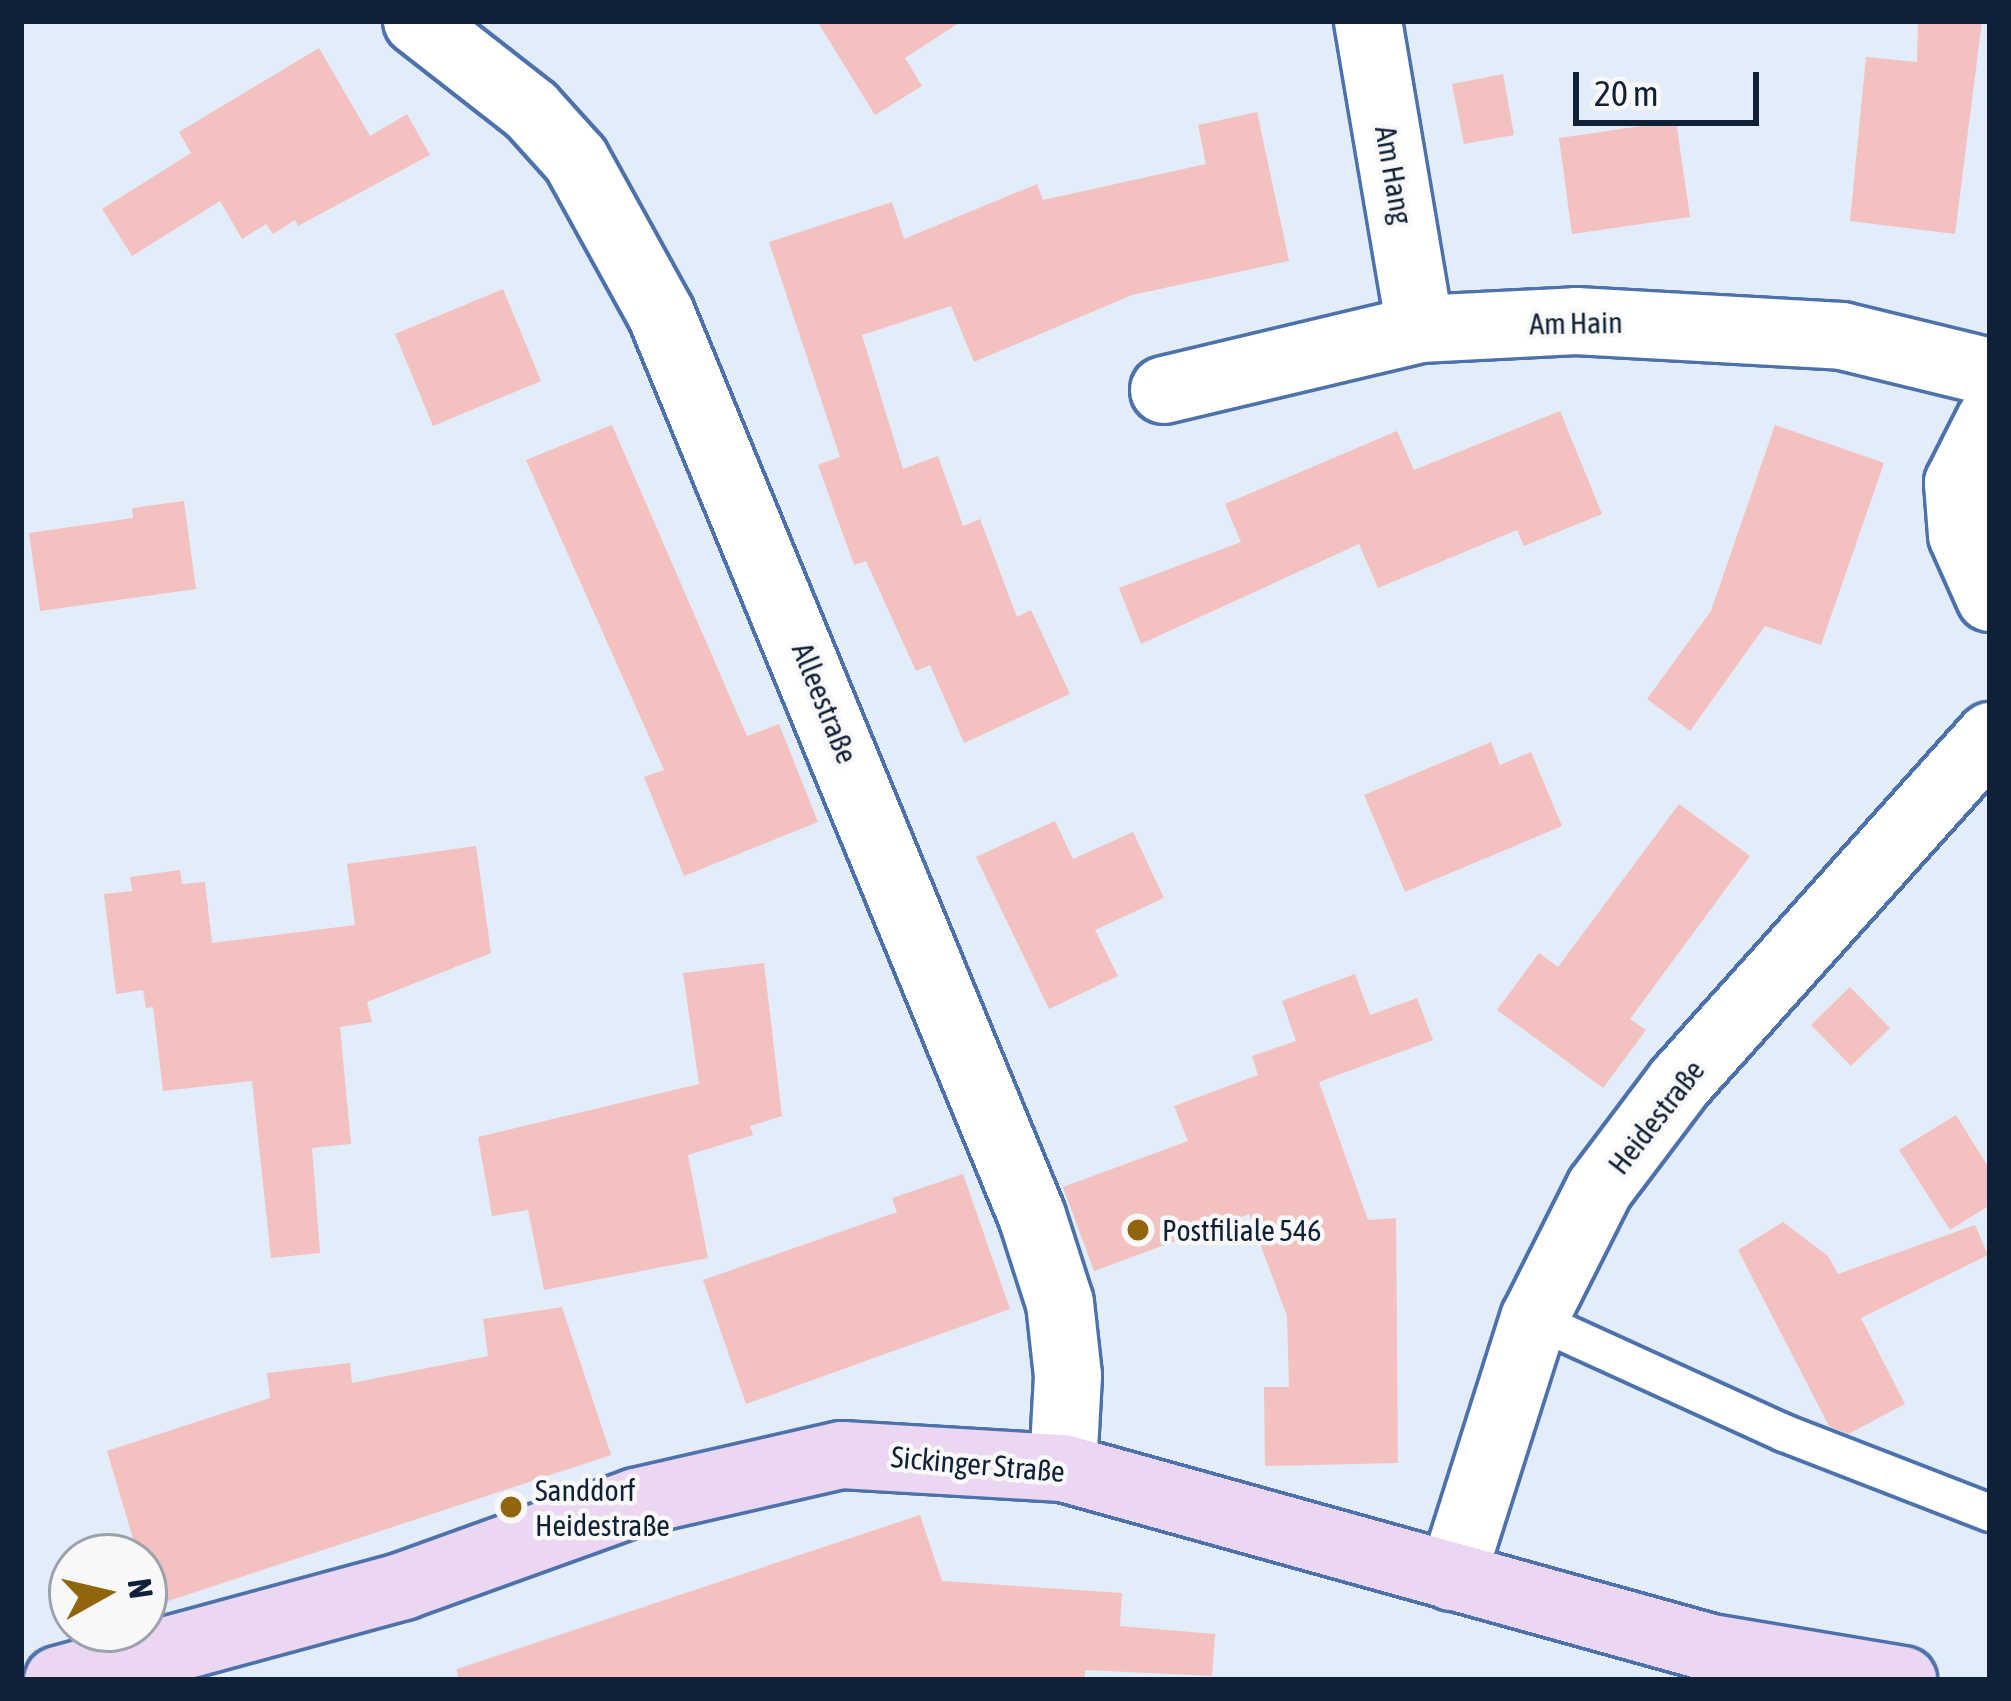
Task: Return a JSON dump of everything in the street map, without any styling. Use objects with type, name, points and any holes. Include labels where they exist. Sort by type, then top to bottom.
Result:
[{"type":"street","name":"Alleestraße","points":[[417,21],[531,110],[576,160],[661,314],[1032,1216],[1060,1303],[1068,1376],[1063,1468]]},
{"type":"street","name":"Am Hang","points":[[1368,21],[1420,329]]},
{"type":"street","name":"Am Hain","points":[[1164,390],[1420,329],[1721,324],[1842,336],[1990,372]]},
{"type":"street","points":[[1990,420],[1958,483],[1962,535],[1990,598]]},
{"type":"street","name":"Heidestraße","points":[[1452,1576],[1534,1319],[1600,1188],[1680,1082],[1990,736]]},
{"type":"street","name":"Sickinger Straße","points":[[58,1680],[403,1586],[636,1502],[749,1472],[842,1455],[1063,1468],[1452,1576],[1708,1664],[1903,1680]]},
{"type":"lane","points":[[1534,1319],[1784,1433],[1990,1513]]},
{"type":"building","points":[[817,21],[962,21],[905,58],[922,86],[875,115]]},
{"type":"building","points":[[1918,21],[1982,21],[1955,234],[1850,221],[1866,57],[1917,62]]},
{"type":"building","points":[[319,48],[370,136],[407,114],[430,155],[298,226],[295,220],[273,234],[266,224],[242,239],[220,201],[132,256],[102,209],[191,153],[179,132]]},
{"type":"building","points":[[1503,74],[1514,135],[1464,144],[1452,84]]},
{"type":"building","points":[[1257,112],[1289,261],[1132,295],[974,362],[951,306],[862,335],[903,469],[938,456],[963,526],[980,519],[1017,617],[1031,610],[1070,694],[964,743],[930,665],[916,671],[866,561],[854,565],[818,465],[840,457],[769,242],[892,202],[904,239],[1037,184],[1043,200],[1206,164],[1198,125]]},
{"type":"building","points":[[1676,121],[1690,217],[1572,234],[1559,138]]},
{"type":"building","points":[[503,289],[541,381],[433,426],[395,334]]},
{"type":"building","points":[[1560,411],[1602,514],[1524,546],[1517,530],[1378,588],[1359,544],[1141,644],[1119,588],[1241,542],[1225,504],[1397,431],[1414,470]]},
{"type":"building","points":[[612,425],[747,736],[779,724],[818,822],[684,876],[644,777],[664,770],[526,460]]},
{"type":"building","points":[[1775,425],[1884,463],[1821,645],[1765,626],[1690,731],[1647,699],[1711,611]]},
{"type":"building","points":[[184,501],[196,589],[40,611],[29,533],[133,518],[132,508]]},
{"type":"building","points":[[1491,742],[1500,765],[1531,752],[1562,826],[1405,892],[1364,795]]},
{"type":"building","points":[[1679,804],[1750,856],[1630,1019],[1646,1030],[1603,1088],[1497,1010],[1539,953],[1558,967]]},
{"type":"building","points":[[1055,821],[1073,859],[1133,832],[1164,898],[1095,930],[1118,976],[1049,1009],[976,857]]},
{"type":"building","points":[[476,846],[491,953],[367,1002],[372,1022],[340,1027],[351,1144],[312,1148],[320,1253],[271,1258],[252,1081],[163,1091],[153,1007],[146,1008],[143,990],[116,994],[104,894],[132,891],[130,877],[180,870],[182,884],[205,882],[212,943],[355,925],[347,864]]},
{"type":"building","points":[[764,963],[782,1116],[750,1126],[753,1135],[688,1155],[708,1258],[544,1290],[528,1210],[492,1216],[478,1137],[699,1084],[683,973]]},
{"type":"building","points":[[1355,974],[1370,1015],[1417,998],[1433,1040],[1319,1082],[1368,1220],[1396,1218],[1398,1463],[1265,1466],[1264,1387],[1289,1387],[1287,1316],[1249,1214],[1094,1271],[1063,1187],[1188,1141],[1174,1106],[1258,1075],[1252,1056],[1296,1041],[1282,1001]]},
{"type":"building","points":[[1850,987],[1890,1028],[1851,1066],[1811,1025]]},
{"type":"building","points":[[1956,1115],[1990,1170],[1990,1205],[1950,1230],[1899,1150]]},
{"type":"building","points":[[963,1174],[1010,1309],[746,1404],[703,1280],[897,1212],[892,1198]]},
{"type":"building","points":[[1783,1222],[1828,1256],[1838,1274],[1975,1225],[1988,1255],[1861,1318],[1905,1404],[1848,1434],[1829,1426],[1738,1250]]},
{"type":"building","points":[[562,1307],[611,1455],[168,1601],[168,1533],[131,1533],[107,1451],[270,1398],[267,1373],[350,1363],[352,1383],[488,1356],[483,1319]]},
{"type":"building","points":[[920,1515],[942,1581],[1122,1593],[1120,1626],[1215,1634],[1212,1676],[1085,1670],[1085,1680],[458,1680],[457,1669]]},
{"type":"place","name":"Postfiliale 546","points":[[1138,1230]]},
{"type":"place","name":"Sanddorf Heidestraße","points":[[511,1507]]}]
